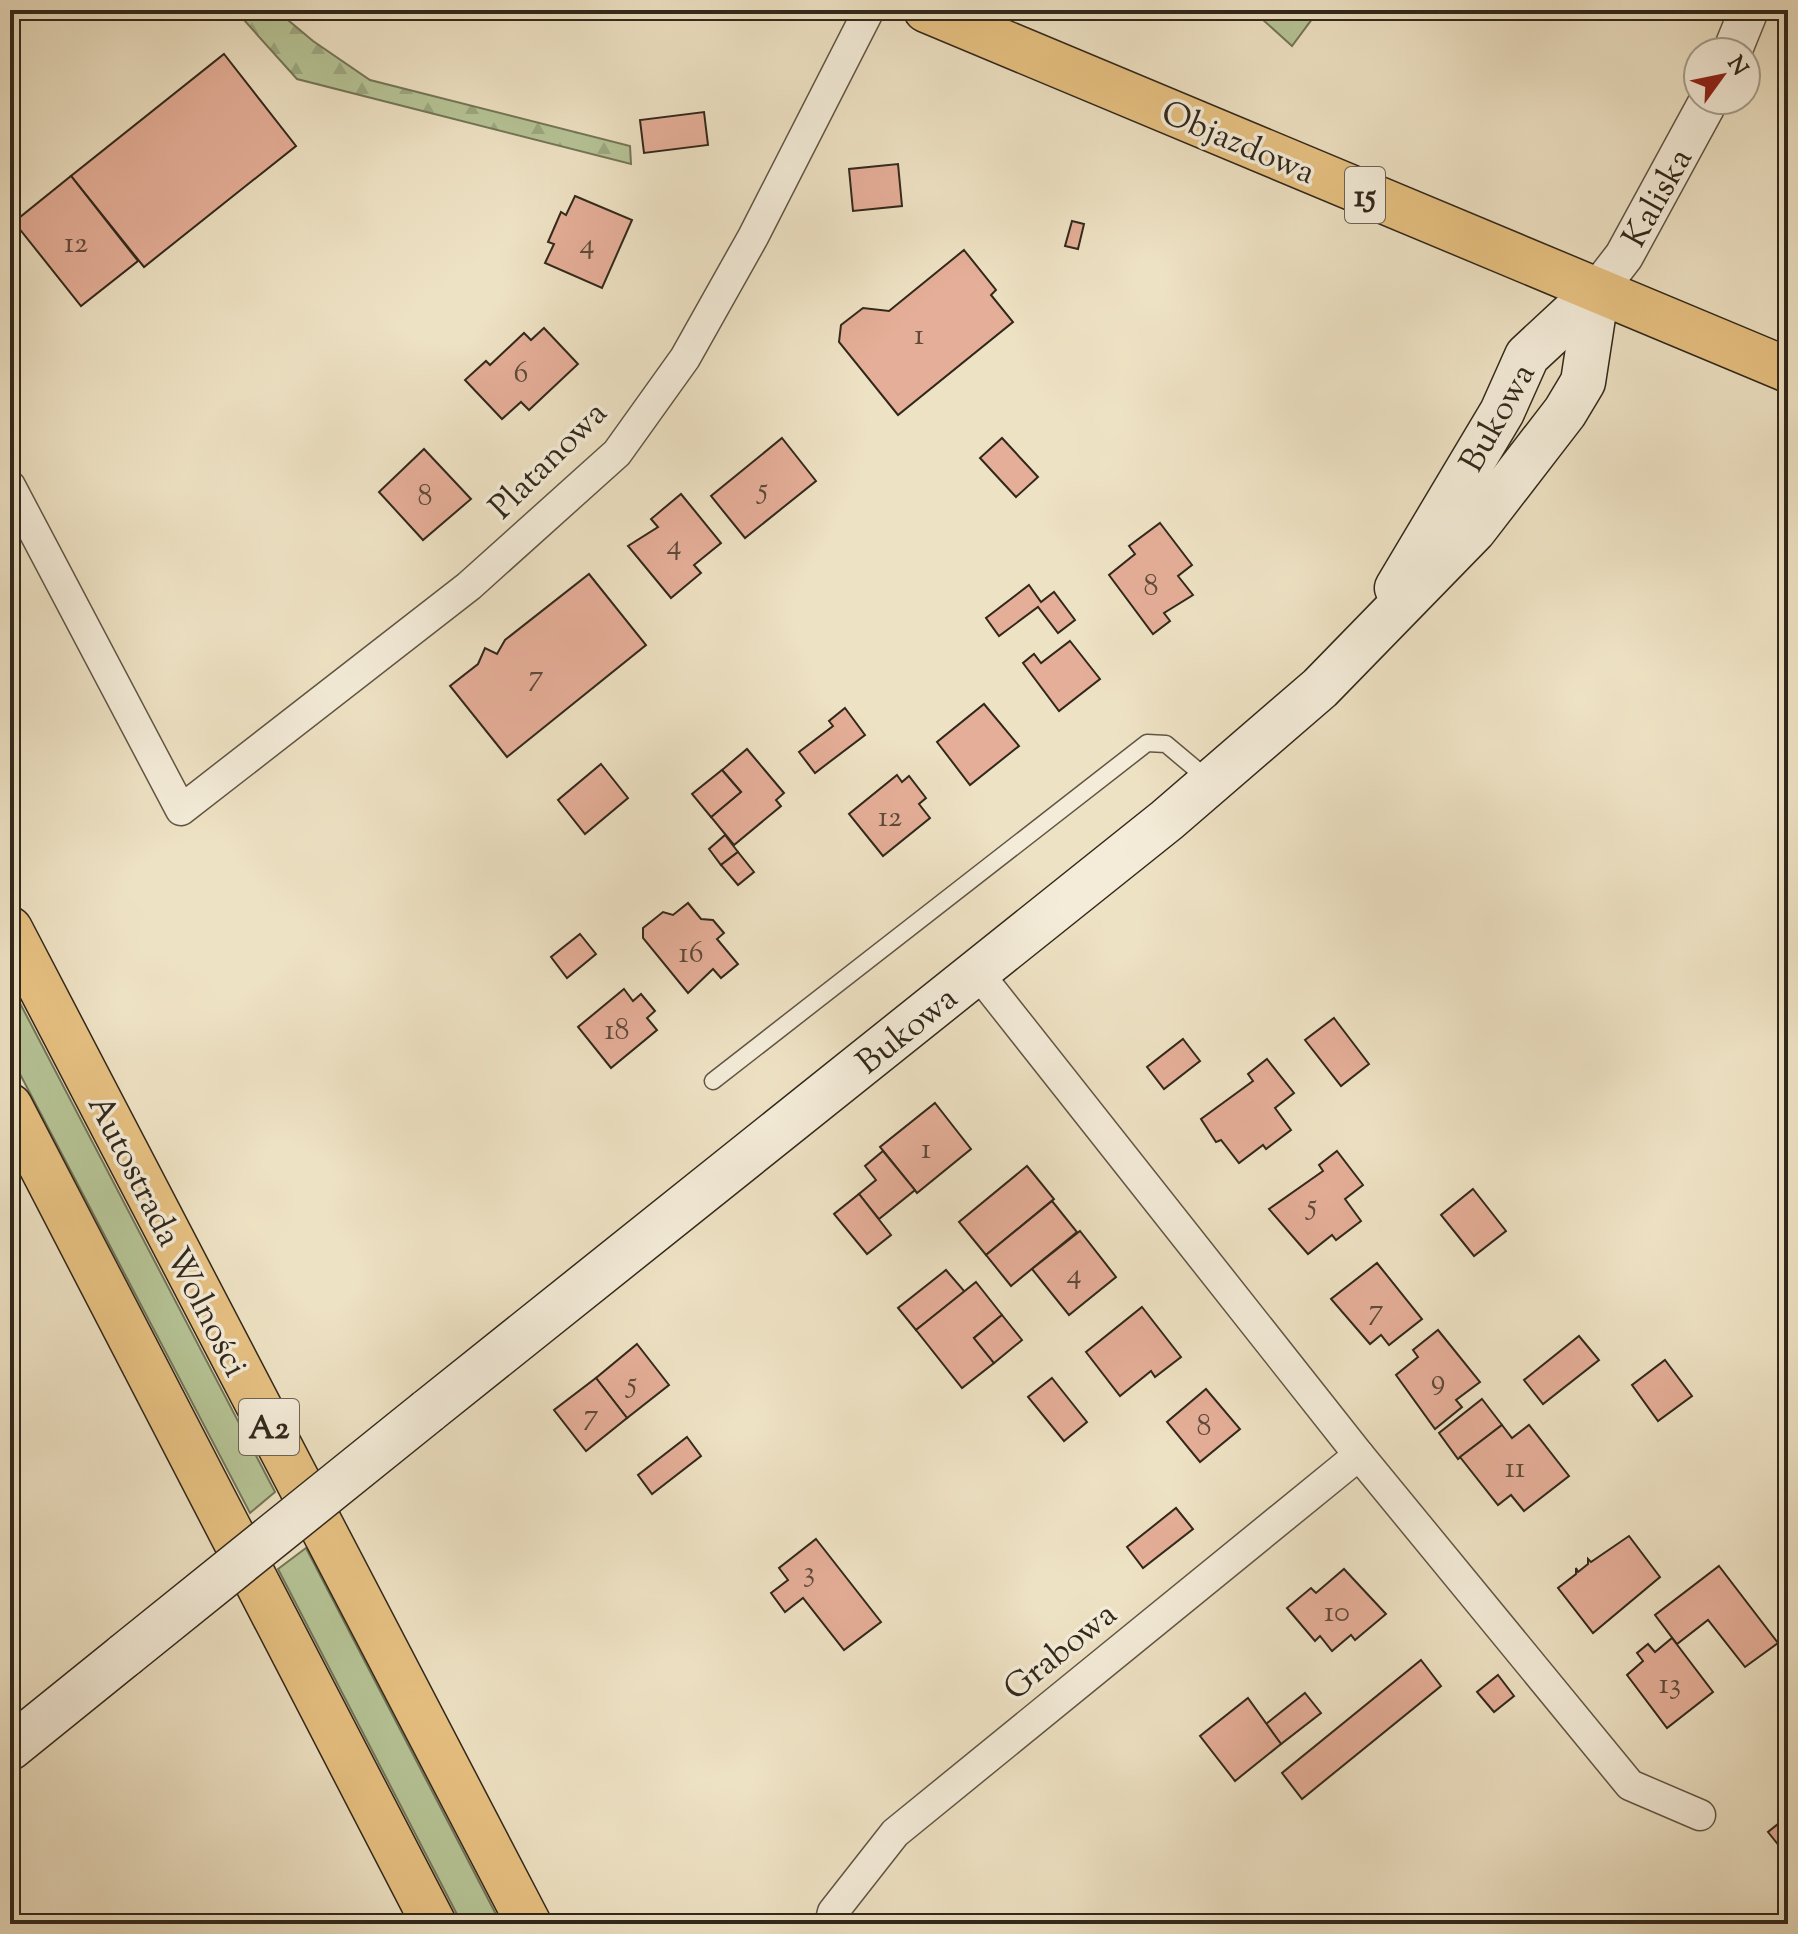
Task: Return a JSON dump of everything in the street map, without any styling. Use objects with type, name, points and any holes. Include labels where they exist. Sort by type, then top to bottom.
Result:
[{"type":"main road","name":"Objazdowa","points":[[926,10],[1597,291]]},
{"type":"main road","name":"15","points":[[1597,291],[1788,370]]},
{"type":"main road","name":"Bukowa","points":[[1372,632],[1502,412],[1527,356],[1597,291]]},
{"type":"main road","name":"Bukowa","points":[[10,1748],[977,972],[1211,782],[1320,688],[1474,530],[1565,412],[1583,382],[1597,291]]},
{"type":"main road","name":"Autostrada Wolności","points":[[10,929],[529,1924]]},
{"type":"main road","name":"A2","points":[[10,1106],[434,1924]]},
{"type":"street","name":"Platanowa","points":[[10,486],[181,810],[216,786],[469,586],[617,453],[685,358],[760,223],[869,10]]},
{"type":"street","points":[[1738,36],[1749,10]]},
{"type":"street","name":"Kaliska","points":[[1597,291],[1624,256],[1700,116]]},
{"type":"street","points":[[977,972],[1359,1455],[1630,1785],[1700,1815]]},
{"type":"street","name":"Grabowa","points":[[830,1924],[833,1912],[895,1833],[1359,1455]]},
{"type":"lane","points":[[713,1081],[1147,743],[1157,741],[1176,750],[1211,782]]},
{"type":"green space","points":[[235,10],[276,10],[313,41],[370,80],[630,146],[631,164],[297,79]]},
{"type":"green space","points":[[1252,10],[1317,10],[1318,11],[1292,46]]},
{"type":"green space","points":[[10,984],[275,1492],[250,1513],[10,1055]]},
{"type":"green space","points":[[306,1548],[501,1924],[462,1924],[278,1569]]},
{"type":"building","points":[[224,54],[296,146],[144,267],[71,176]]},
{"type":"building","points":[[704,112],[708,145],[644,153],[640,120]]},
{"type":"building","points":[[898,164],[902,206],[853,211],[849,169]]},
{"type":"building","points":[[71,176],[138,261],[81,306],[14,222]]},
{"type":"building","points":[[575,196],[632,220],[602,288],[545,263],[554,244],[548,242],[561,212],[566,215]]},
{"type":"building","points":[[1072,221],[1084,224],[1078,249],[1065,246]]},
{"type":"building","points":[[964,250],[996,290],[991,295],[1013,322],[898,415],[839,342],[841,325],[863,308],[889,311]]},
{"type":"building","points":[[544,328],[578,364],[529,410],[521,402],[502,419],[465,380],[486,361],[490,365],[524,333],[531,340]]},
{"type":"building","points":[[782,438],[816,481],[745,538],[711,496]]},
{"type":"building","points":[[1002,438],[1038,477],[1016,497],[980,458]]},
{"type":"building","points":[[424,449],[471,499],[423,540],[379,492]]},
{"type":"building","points":[[681,494],[721,543],[694,565],[701,573],[671,598],[628,546],[658,527],[651,519]]},
{"type":"building","points":[[1160,523],[1192,565],[1178,576],[1193,595],[1164,613],[1170,621],[1153,634],[1109,575],[1135,554],[1129,546]]},
{"type":"building","points":[[589,574],[646,645],[507,757],[450,686],[478,664],[485,648],[497,654],[505,640]]},
{"type":"building","points":[[1029,585],[1041,602],[1054,592],[1075,620],[1058,633],[1038,607],[999,636],[986,618]]},
{"type":"building","points":[[1070,641],[1100,679],[1059,711],[1023,663],[1034,654],[1041,663]]},
{"type":"building","points":[[984,704],[1019,746],[970,785],[937,742]]},
{"type":"building","points":[[845,708],[865,735],[815,773],[799,752],[833,726],[829,721]]},
{"type":"building","points":[[747,749],[784,793],[776,800],[781,806],[734,845],[711,817],[741,792],[722,770]]},
{"type":"building","points":[[601,764],[628,798],[585,834],[558,800]]},
{"type":"building","points":[[722,770],[741,792],[711,817],[692,794]]},
{"type":"building","points":[[897,775],[902,782],[909,776],[926,798],[919,804],[930,818],[883,856],[849,814]]},
{"type":"building","points":[[725,835],[738,852],[721,865],[709,849]]},
{"type":"building","points":[[738,852],[754,872],[738,885],[721,865]]},
{"type":"building","points":[[688,903],[701,919],[713,920],[724,933],[717,939],[738,964],[721,978],[713,969],[688,993],[643,938],[643,928],[663,912],[673,915]]},
{"type":"building","points":[[580,934],[596,954],[567,978],[551,957]]},
{"type":"building","points":[[624,989],[633,1001],[641,994],[655,1011],[647,1018],[657,1030],[611,1068],[578,1027]]},
{"type":"building","points":[[1334,1018],[1369,1064],[1341,1086],[1305,1040]]},
{"type":"building","points":[[1183,1039],[1200,1061],[1164,1089],[1147,1067]]},
{"type":"building","points":[[1267,1059],[1294,1093],[1275,1108],[1291,1130],[1266,1149],[1263,1145],[1239,1163],[1221,1140],[1216,1142],[1201,1119],[1253,1081],[1248,1074]]},
{"type":"building","points":[[935,1103],[971,1149],[917,1193],[880,1147]]},
{"type":"building","points":[[883,1151],[915,1190],[879,1219],[859,1194],[876,1180],[865,1166]]},
{"type":"building","points":[[1337,1151],[1363,1185],[1345,1199],[1361,1221],[1336,1240],[1332,1235],[1308,1254],[1269,1209],[1323,1171],[1319,1165]]},
{"type":"building","points":[[1027,1166],[1054,1199],[986,1255],[959,1222]]},
{"type":"building","points":[[1473,1189],[1506,1231],[1474,1256],[1441,1215]]},
{"type":"building","points":[[859,1194],[891,1235],[867,1254],[834,1214]]},
{"type":"building","points":[[1052,1201],[1077,1232],[1011,1286],[986,1255]]},
{"type":"building","points":[[1080,1231],[1116,1277],[1069,1315],[1032,1269]]},
{"type":"building","points":[[1377,1263],[1422,1319],[1389,1345],[1381,1335],[1370,1344],[1331,1299]]},
{"type":"building","points":[[946,1270],[965,1292],[916,1330],[898,1308]]},
{"type":"building","points":[[976,1282],[1002,1315],[974,1338],[994,1363],[962,1388],[916,1330]]},
{"type":"building","points":[[1142,1307],[1181,1357],[1155,1377],[1151,1371],[1120,1396],[1086,1352]]},
{"type":"building","points":[[1002,1315],[1022,1340],[994,1363],[974,1338]]},
{"type":"building","points":[[1438,1330],[1480,1382],[1456,1400],[1462,1407],[1435,1429],[1396,1375],[1418,1357],[1413,1350]]},
{"type":"building","points":[[1579,1336],[1599,1360],[1543,1404],[1524,1380]]},
{"type":"building","points":[[637,1344],[669,1385],[627,1418],[596,1378]]},
{"type":"building","points":[[1665,1360],[1692,1396],[1658,1421],[1632,1385]]},
{"type":"building","points":[[596,1378],[627,1418],[586,1451],[554,1410]]},
{"type":"building","points":[[1052,1378],[1087,1422],[1064,1441],[1028,1397]]},
{"type":"building","points":[[1206,1389],[1240,1429],[1200,1462],[1167,1422]]},
{"type":"building","points":[[1482,1399],[1502,1425],[1458,1459],[1439,1433]]},
{"type":"building","points":[[1502,1425],[1512,1438],[1529,1425],[1569,1476],[1524,1511],[1511,1495],[1498,1505],[1460,1457]]},
{"type":"building","points":[[687,1437],[701,1456],[652,1494],[638,1475]]},
{"type":"building","points":[[1176,1508],[1193,1529],[1143,1568],[1127,1547]]},
{"type":"building","points":[[1629,1536],[1660,1577],[1593,1633],[1558,1588],[1576,1574],[1576,1568],[1578,1572],[1588,1564],[1588,1559],[1591,1562]]},
{"type":"building","points":[[816,1539],[881,1622],[844,1650],[803,1598],[785,1612],[771,1593],[788,1580],[779,1568]]},
{"type":"building","points":[[1719,1566],[1778,1643],[1745,1667],[1708,1620],[1677,1644],[1655,1615]]},
{"type":"building","points":[[1344,1569],[1386,1614],[1355,1640],[1351,1635],[1332,1651],[1320,1636],[1315,1641],[1287,1608],[1311,1588],[1316,1593]]},
{"type":"building","points":[[1672,1638],[1713,1692],[1667,1728],[1627,1675],[1643,1661],[1637,1653],[1648,1644],[1655,1652]]},
{"type":"building","points":[[1421,1660],[1441,1686],[1302,1799],[1282,1773]]},
{"type":"building","points":[[1498,1675],[1514,1696],[1494,1712],[1477,1692]]},
{"type":"building","points":[[1305,1693],[1321,1713],[1281,1744],[1266,1724]]},
{"type":"building","points":[[1248,1698],[1281,1744],[1235,1781],[1200,1736]]},
{"type":"building","points":[[1788,1816],[1788,1857],[1768,1832]]}]
